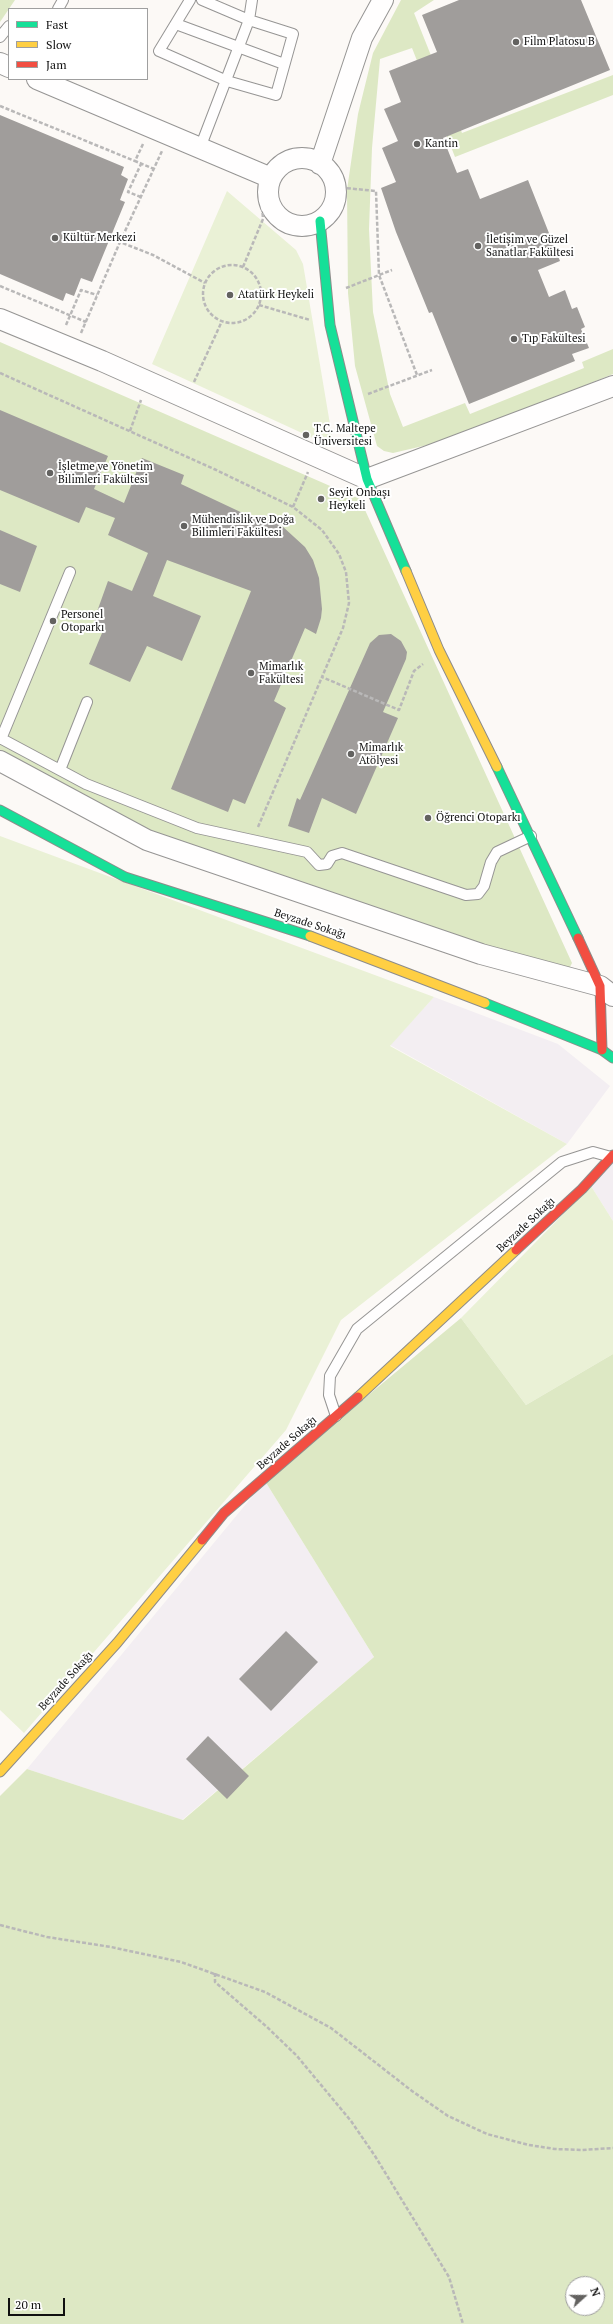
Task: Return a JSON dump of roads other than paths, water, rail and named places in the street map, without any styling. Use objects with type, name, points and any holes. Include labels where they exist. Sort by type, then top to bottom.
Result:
[{"type":"street","points":[[320,164],[362,38],[384,0]]},
{"type":"street","points":[[39,80],[265,176]]},
{"type":"street","points":[[292,160],[311,160],[320,164],[332,178],[335,188],[332,206],[320,221],[311,225],[292,225],[276,215],[268,197],[265,176],[292,160]]},
{"type":"street","points":[[320,221],[330,325],[367,479],[439,650],[607,991],[602,1050]]},
{"type":"street","points":[[0,319],[66,346],[367,479],[613,386]]},
{"type":"street","points":[[0,761],[147,840],[481,954],[607,991]]},
{"type":"street","name":"Beyzade Sokağı","points":[[0,810],[125,877],[335,944],[602,1050],[613,1058]]},
{"type":"street","name":"Beyzade Sokağı","points":[[0,1772],[117,1642],[224,1513],[377,1381],[582,1190],[612,1156]]},
{"type":"lane","points":[[190,0],[159,51],[227,81],[276,95],[293,34],[249,20],[202,0]]},
{"type":"lane","points":[[200,148],[239,49],[249,20],[252,0]]},
{"type":"lane","points":[[176,24],[239,49],[284,64]]},
{"type":"lane","points":[[0,37],[8,27]]},
{"type":"lane","points":[[70,572],[1,739],[86,784],[197,828],[307,852],[319,865],[327,864],[332,856],[342,853],[466,895],[478,894],[484,886],[491,862],[497,852],[531,836]]},
{"type":"lane","points":[[60,770],[87,702]]},
{"type":"lane","points":[[336,1416],[330,1395],[330,1376],[356,1329],[562,1162],[593,1152],[612,1156]]},
{"type":"place","name":"Film Platosu B","points":[[516,42]]},
{"type":"place","name":"Kantin","points":[[417,144]]},
{"type":"place","name":"Kültür Merkezi","points":[[55,238]]},
{"type":"place","name":"İletişim ve Güzel Sanatlar Fakültesi","points":[[478,246]]},
{"type":"place","name":"Atatürk Heykeli","points":[[230,295]]},
{"type":"place","name":"Tıp Fakültesi","points":[[514,339]]},
{"type":"place","name":"T.C. Maltepe Üniversitesi","points":[[306,435]]},
{"type":"place","name":"İşletme ve Yönetim Bilimleri Fakültesi","points":[[50,473]]},
{"type":"place","name":"Seyit Onbaşı Heykeli","points":[[321,499]]},
{"type":"place","name":"Mühendislik ve Doğa Bilimleri Fakültesi","points":[[184,526]]},
{"type":"place","name":"Personel Otoparkı","points":[[53,621]]},
{"type":"place","name":"Mimarlık Fakültesi","points":[[251,673]]},
{"type":"place","name":"Mimarlık Atölyesi","points":[[351,754]]},
{"type":"place","name":"Öğrenci Otoparkı","points":[[428,818]]}]
